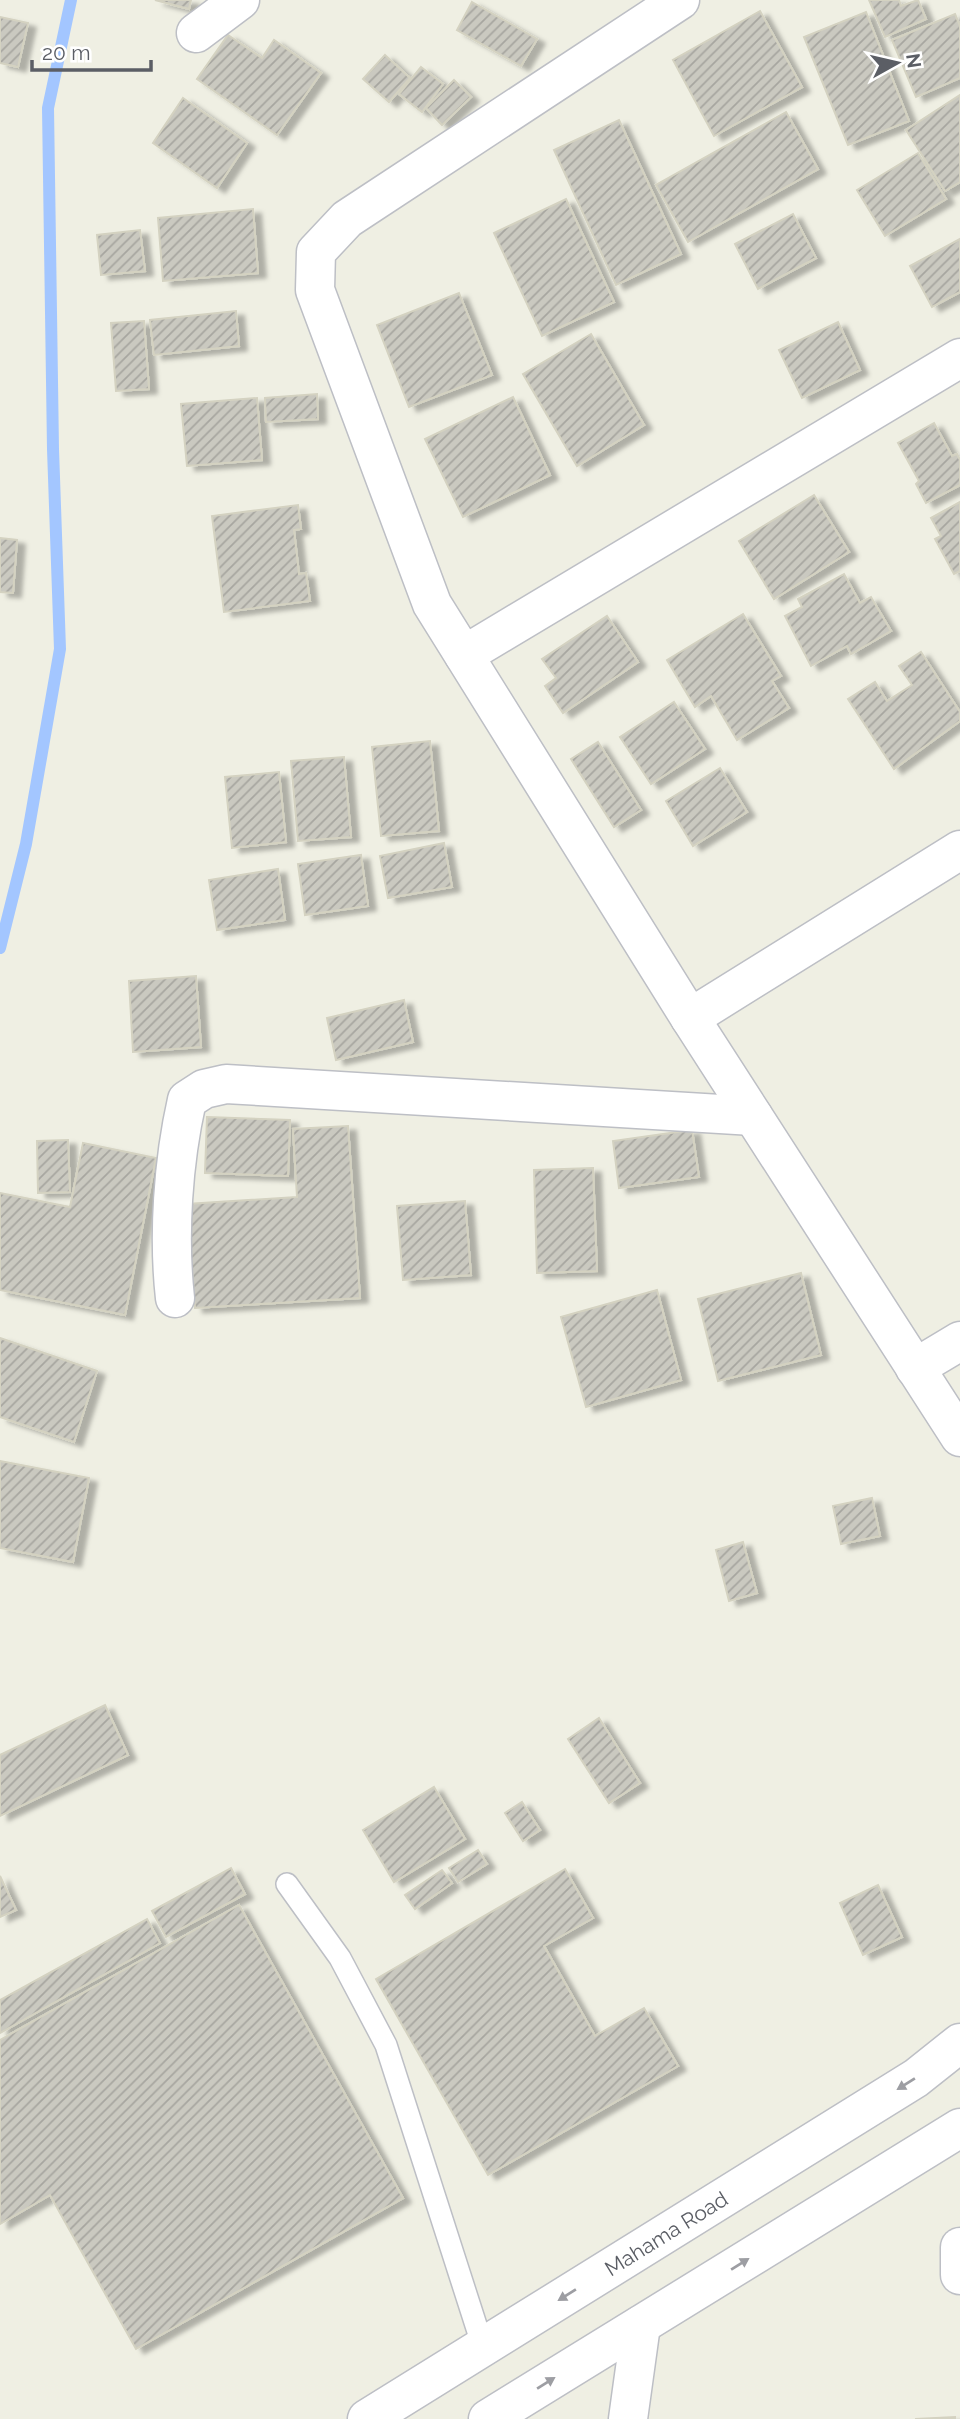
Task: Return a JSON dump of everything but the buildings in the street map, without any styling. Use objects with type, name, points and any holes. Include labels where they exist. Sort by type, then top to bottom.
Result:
[{"type":"street","points":[[196,33],[240,0]]},
{"type":"street","points":[[680,0],[347,219],[316,252],[315,290],[432,604],[690,1018],[960,1437]]},
{"type":"street","points":[[464,655],[960,359]]},
{"type":"street","points":[[690,1018],[960,849]]},
{"type":"street","points":[[175,1298],[171,1256],[180,1133],[187,1100],[204,1089],[226,1084],[753,1116]]},
{"type":"street","points":[[915,1368],[960,1341]]},
{"type":"street","name":"Mahama Road","points":[[367,2419],[916,2078],[960,2043]]},
{"type":"street","points":[[488,2419],[960,2128]]},
{"type":"street","points":[[960,2247],[960,2275]]},
{"type":"street","points":[[628,2419],[641,2325]]},
{"type":"lane","points":[[287,1884],[340,1958],[386,2045],[483,2347]]},
{"type":"waterway","points":[[0,948],[26,844],[60,649],[53,449],[48,108],[71,0]]}]
